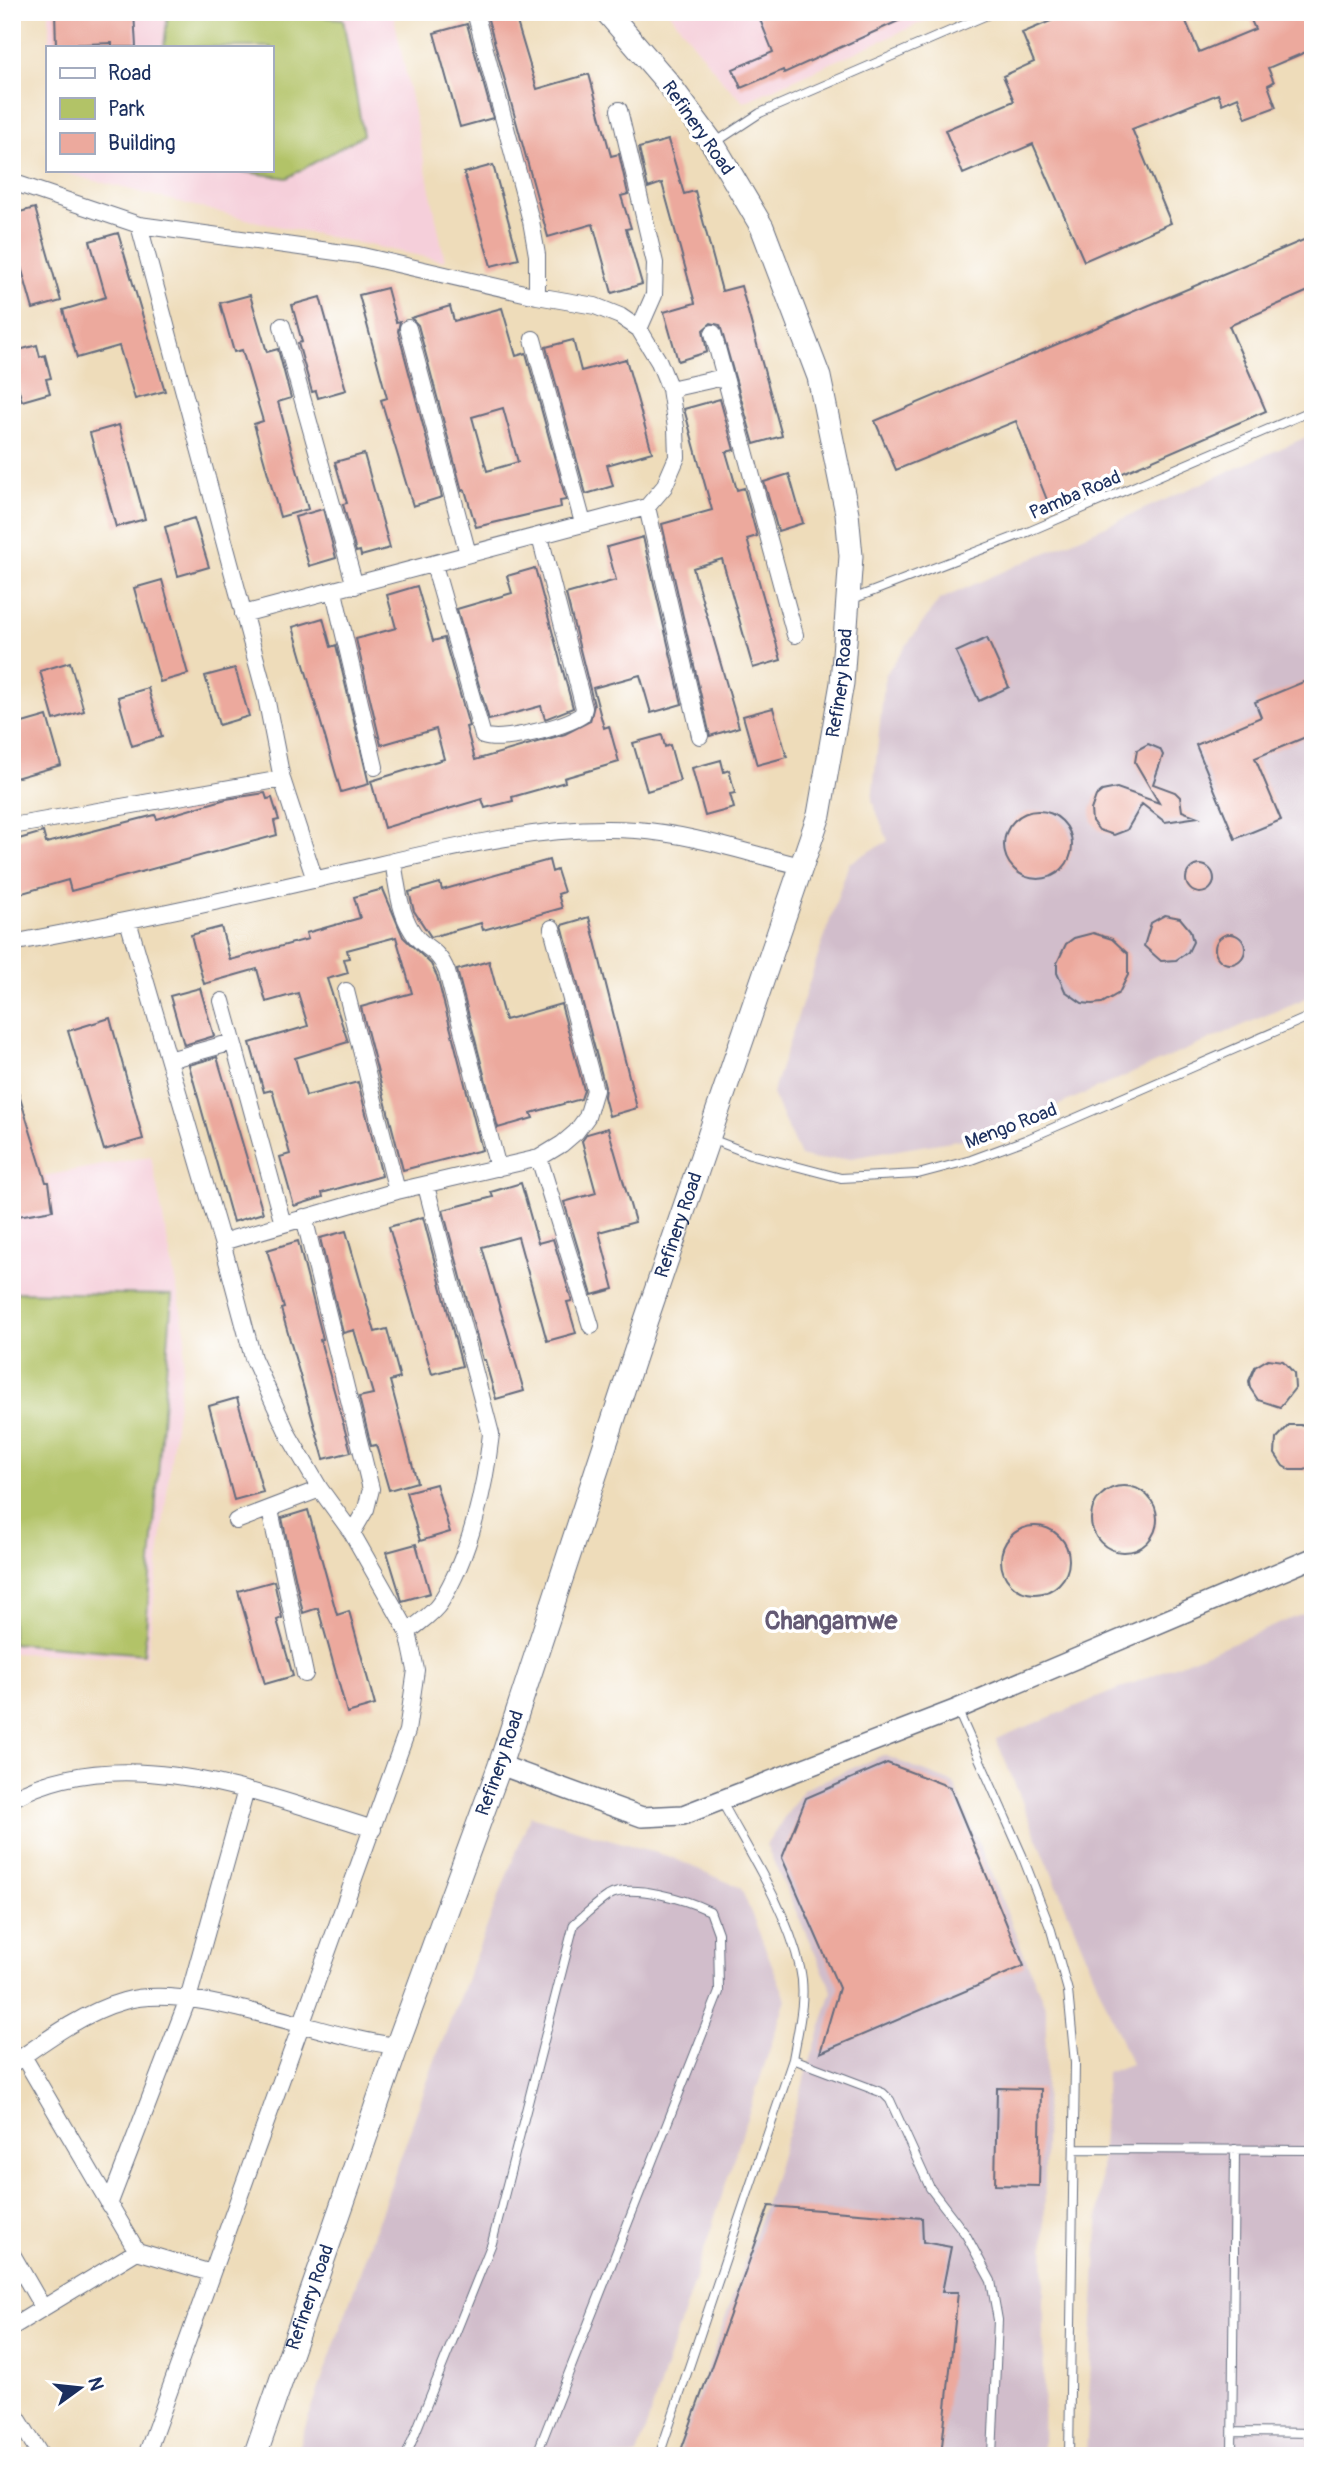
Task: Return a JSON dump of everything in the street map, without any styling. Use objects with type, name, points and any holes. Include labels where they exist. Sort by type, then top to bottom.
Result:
[{"type":"main road","name":"Refinery Road","points":[[255,2456],[397,2046],[500,1765],[818,815],[832,751],[842,683],[851,555],[847,513],[819,377],[762,227],[713,144],[668,83],[607,12]]},
{"type":"street","points":[[475,12],[531,221],[537,255],[537,296]]},
{"type":"street","points":[[619,110],[655,263],[654,295],[639,329]]},
{"type":"street","points":[[12,183],[139,225],[358,255],[537,296],[594,306],[620,316],[639,329],[659,362],[670,389],[678,443],[677,457],[664,486],[647,507],[243,614]]},
{"type":"street","points":[[139,225],[266,697],[282,779],[315,880]]},
{"type":"street","points":[[282,326],[355,586]]},
{"type":"street","points":[[408,328],[468,554]]},
{"type":"street","points":[[713,333],[794,635]]},
{"type":"street","points":[[533,339],[583,523]]},
{"type":"street","points":[[670,389],[724,377]]},
{"type":"street","points":[[647,507],[700,736]]},
{"type":"street","points":[[434,565],[483,736],[498,739],[560,725],[582,715],[584,708],[540,537]]},
{"type":"street","points":[[334,592],[375,767]]},
{"type":"street","points":[[12,826],[282,779]]},
{"type":"street","points":[[12,943],[315,880],[393,860],[541,834],[634,830],[708,841],[801,866]]},
{"type":"street","points":[[393,860],[400,902],[413,933],[434,949],[447,972],[498,1168]]},
{"type":"street","points":[[128,920],[253,1357],[276,1411],[320,1489],[352,1533],[408,1632],[416,1670],[407,1731],[146,2456]]},
{"type":"street","points":[[222,1242],[397,1191],[538,1158],[576,1132],[587,1117],[595,1090],[552,928]]},
{"type":"street","points":[[346,991],[397,1191]]},
{"type":"street","points":[[222,1001],[283,1224]]},
{"type":"street","points":[[169,1060],[233,1042]]},
{"type":"street","points":[[538,1158],[591,1326]]},
{"type":"street","points":[[408,1632],[439,1604],[465,1548],[487,1472],[491,1434],[426,1186]]},
{"type":"street","points":[[304,1217],[370,1489],[366,1509],[352,1533]]},
{"type":"street","points":[[236,1521],[320,1489]]},
{"type":"street","points":[[270,1510],[305,1674]]},
{"type":"street","points":[[500,1765],[642,1817],[683,1815],[957,1709],[1313,1558]]},
{"type":"street","points":[[12,1799],[31,1789],[90,1774],[139,1772],[246,1790],[373,1829]]},
{"type":"street","points":[[109,2205],[188,1999],[246,1790]]},
{"type":"street","points":[[211,2273],[137,2251],[18,2060],[95,2012],[125,2000],[188,1999],[363,2042],[397,2046]]},
{"type":"street","points":[[12,2327],[137,2251]]},
{"type":"street","points":[[12,2254],[43,2308]]},
{"type":"street","points":[[12,2409],[41,2456]]},
{"type":"lane","points":[[964,25],[969,12]]},
{"type":"lane","points":[[713,144],[760,113],[994,12]]},
{"type":"lane","name":"Pamba Road","points":[[847,601],[876,593],[1030,531],[1313,410]]},
{"type":"lane","name":"Mengo Road","points":[[708,1138],[733,1149],[841,1178],[918,1174],[971,1160],[1025,1140],[1313,1015]]},
{"type":"lane","points":[[957,1709],[1022,1855],[1062,1964],[1073,2025],[1074,2149],[1069,2456]]},
{"type":"lane","points":[[659,2456],[793,2059],[802,2006],[801,1970],[789,1934],[759,1870],[722,1802]]},
{"type":"lane","points":[[406,2456],[492,2243],[574,1924],[610,1895],[626,1890],[689,1901],[710,1911],[718,1934],[719,1992],[536,2456]]},
{"type":"lane","points":[[793,2059],[883,2093],[890,2100],[930,2188],[966,2235],[990,2281],[998,2320],[992,2456]]},
{"type":"lane","points":[[1074,2149],[1313,2150]]},
{"type":"lane","points":[[1232,2456],[1235,2149]]},
{"type":"lane","points":[[1233,2432],[1313,2433]]},
{"type":"shaded area","points":[[49,12],[393,12],[445,261],[262,223],[60,172],[273,172],[273,46],[49,46]]},
{"type":"shaded area","points":[[669,12],[943,13],[744,102],[724,83]]},
{"type":"shaded area","points":[[1313,434],[1313,995],[992,1134],[851,1158],[815,1160],[800,1156],[772,1094],[849,863],[888,841],[872,800],[885,675],[939,600]]},
{"type":"shaded area","points":[[151,1156],[186,1336],[147,1657],[12,1653],[12,1182]]},
{"type":"shaded area","points":[[1313,1610],[1313,2456],[1086,2456],[1106,2073],[1131,2064],[996,1739]]},
{"type":"shaded area","points":[[883,1755],[954,1783],[1046,2008],[1043,2456],[677,2456],[769,2193],[832,1991],[766,1845],[804,1789]]},
{"type":"shaded area","points":[[530,1816],[671,1857],[741,1888],[786,1999],[637,2456],[295,2456],[435,2060]]},
{"type":"green space","points":[[168,12],[279,12],[343,19],[363,135],[287,178],[246,172],[273,172],[273,46],[164,46]]},
{"type":"green space","points":[[12,1292],[172,1295],[144,1654],[12,1643]]},
{"type":"building","points":[[55,12],[134,12],[136,46],[112,46],[112,43],[56,45]]},
{"type":"building","points":[[486,12],[514,12],[537,89],[589,74],[611,156],[619,154],[628,194],[621,196],[631,228],[626,229],[642,284],[612,293],[593,224],[548,237]]},
{"type":"building","points":[[757,12],[918,12],[784,73],[783,70],[741,88],[733,69],[773,52]]},
{"type":"building","points":[[1072,12],[1182,12],[1199,52],[1255,29],[1250,18],[1262,12],[1303,12],[1309,26],[1313,24],[1313,49],[1268,68],[1274,82],[1268,85],[1276,107],[1246,118],[1238,97],[1222,104],[1218,94],[1132,129],[1171,223],[1084,261],[1033,144],[963,174],[945,130],[1014,101],[1003,76],[1034,62],[1022,33]]},
{"type":"building","points":[[467,24],[493,118],[460,127],[434,33]]},
{"type":"building","points":[[668,140],[684,194],[695,191],[722,291],[741,286],[782,436],[754,444],[720,325],[711,323],[703,330],[707,352],[678,361],[664,312],[695,303],[662,183],[648,188],[639,148]]},
{"type":"building","points":[[493,165],[519,259],[491,266],[464,173]]},
{"type":"building","points":[[35,208],[61,301],[33,309],[12,235],[12,214]]},
{"type":"building","points":[[118,233],[165,391],[135,399],[119,346],[77,358],[63,310],[106,297],[90,241]]},
{"type":"building","points":[[1313,236],[1313,289],[1229,326],[1266,411],[1049,505],[1016,421],[896,470],[875,421]]},
{"type":"building","points":[[387,288],[396,322],[400,321],[398,331],[442,497],[413,506],[381,400],[387,398],[359,295]]},
{"type":"building","points":[[250,295],[267,352],[278,349],[291,398],[278,402],[308,509],[280,517],[254,424],[263,421],[242,350],[234,352],[220,303]]},
{"type":"building","points":[[320,297],[346,390],[318,398],[316,391],[312,392],[298,343],[302,342],[292,305]]},
{"type":"building","points":[[450,306],[454,321],[502,308],[516,356],[526,353],[566,500],[560,501],[561,507],[476,527],[465,490],[462,491],[418,325],[411,318]],"holes":[[[503,408],[518,462],[487,471],[472,417]]]},
{"type":"building","points":[[573,340],[581,371],[626,359],[652,452],[607,465],[613,486],[586,494],[546,347]]},
{"type":"building","points":[[37,345],[40,357],[45,355],[51,378],[46,379],[50,393],[22,401],[12,367],[12,352]]},
{"type":"building","points":[[720,399],[734,450],[726,452],[737,490],[744,488],[757,536],[747,539],[781,660],[753,668],[722,559],[693,568],[739,727],[710,736],[662,524],[712,510],[684,409]]},
{"type":"building","points":[[119,425],[145,519],[116,527],[90,433]]},
{"type":"building","points":[[364,454],[390,548],[361,556],[360,551],[356,552],[343,504],[347,503],[335,462]]},
{"type":"building","points":[[789,474],[803,523],[778,531],[764,482]]},
{"type":"building","points":[[323,509],[336,558],[309,566],[295,517]]},
{"type":"building","points":[[194,518],[209,567],[178,576],[165,527]]},
{"type":"building","points":[[643,537],[682,704],[651,713],[640,675],[593,688],[604,728],[609,726],[619,762],[564,778],[565,782],[512,797],[513,801],[485,808],[482,799],[384,828],[371,781],[444,759],[436,729],[381,745],[356,639],[396,628],[387,595],[417,586],[433,641],[444,638],[469,726],[466,727],[475,760],[565,734],[590,721],[594,705],[566,594],[616,580],[607,547]]},
{"type":"building","points":[[535,568],[573,708],[545,719],[541,706],[489,720],[457,609],[512,593],[507,576]]},
{"type":"building","points":[[162,580],[188,674],[160,682],[134,588]]},
{"type":"building","points":[[323,618],[331,647],[336,645],[369,784],[341,792],[293,627]]},
{"type":"building","points":[[987,638],[1009,687],[979,701],[956,652]]},
{"type":"building","points":[[70,662],[84,711],[54,720],[40,671]]},
{"type":"building","points":[[235,668],[249,716],[219,725],[205,676]]},
{"type":"building","points":[[1313,678],[1313,734],[1255,758],[1281,820],[1235,839],[1196,745],[1261,717],[1255,702]]},
{"type":"building","points":[[148,688],[162,737],[132,746],[118,697]]},
{"type":"building","points":[[773,708],[787,757],[757,765],[743,716]]},
{"type":"building","points":[[47,716],[61,765],[12,779],[12,726]]},
{"type":"building","points":[[662,735],[665,747],[670,745],[680,781],[647,791],[633,743]]},
{"type":"building","points":[[1148,744],[1160,749],[1163,755],[1153,784],[1175,792],[1180,797],[1182,811],[1198,817],[1165,822],[1142,804],[1127,830],[1114,835],[1099,830],[1092,821],[1091,810],[1096,796],[1102,791],[1117,788],[1159,803],[1135,762],[1137,750]]},
{"type":"building","points":[[721,760],[724,772],[729,770],[735,793],[730,794],[734,808],[705,816],[692,768]]},
{"type":"building","points":[[265,793],[267,799],[272,798],[279,820],[274,821],[277,835],[71,891],[68,880],[12,896],[12,841],[43,832],[46,843],[155,815],[157,819],[226,799]]},
{"type":"building","points":[[1038,811],[1051,814],[1062,821],[1069,832],[1072,845],[1069,858],[1062,869],[1051,876],[1038,879],[1025,876],[1014,869],[1007,858],[1004,845],[1007,832],[1014,821],[1025,814]]},
{"type":"building","points":[[549,860],[552,872],[557,870],[564,892],[558,894],[562,908],[483,930],[481,923],[431,937],[414,911],[409,892],[440,883],[442,890]]},
{"type":"building","points":[[1200,865],[1210,869],[1214,879],[1210,889],[1200,893],[1190,889],[1186,879],[1190,869]]},
{"type":"building","points":[[383,889],[403,937],[431,964],[437,976],[482,1150],[403,1170],[361,1007],[412,993],[396,937],[347,950],[349,958],[344,959],[348,973],[327,979],[348,1042],[295,1058],[306,1096],[358,1082],[382,1176],[322,1193],[323,1197],[294,1206],[280,1157],[290,1154],[272,1090],[264,1092],[250,1043],[308,1026],[298,993],[266,1002],[257,969],[204,984],[191,935],[221,927],[230,960],[308,939],[306,933],[360,918],[354,897]]},
{"type":"building","points":[[1165,915],[1180,918],[1190,930],[1193,942],[1188,952],[1176,960],[1161,961],[1144,946],[1151,923]]},
{"type":"building","points":[[589,917],[637,1108],[609,1116],[604,1097],[605,1087],[562,925]]},
{"type":"building","points":[[1093,933],[1112,939],[1128,954],[1128,975],[1119,993],[1102,1003],[1092,1004],[1082,1003],[1065,991],[1057,973],[1057,963],[1066,944],[1074,938]]},
{"type":"building","points":[[1230,934],[1241,938],[1245,949],[1241,960],[1230,964],[1219,960],[1215,949],[1219,938]]},
{"type":"building","points":[[489,961],[505,1020],[561,1004],[584,1090],[581,1099],[531,1113],[533,1118],[498,1128],[457,970]]},
{"type":"building","points":[[200,988],[214,1036],[184,1045],[170,996]]},
{"type":"building","points":[[110,1018],[143,1139],[104,1150],[68,1031]]},
{"type":"building","points":[[217,1057],[263,1213],[233,1222],[189,1065]]},
{"type":"building","points":[[16,1085],[46,1182],[49,1182],[53,1210],[12,1217],[12,1086]]},
{"type":"building","points":[[608,1128],[635,1222],[599,1232],[614,1289],[592,1295],[564,1202],[596,1193],[582,1141],[587,1134]]},
{"type":"building","points":[[521,1183],[538,1243],[553,1239],[572,1301],[567,1302],[576,1333],[547,1341],[518,1237],[482,1247],[524,1391],[496,1399],[443,1210],[493,1197],[491,1192]]},
{"type":"building","points":[[423,1217],[462,1366],[432,1374],[389,1227]]},
{"type":"building","points":[[346,1231],[375,1332],[387,1329],[400,1378],[390,1381],[417,1482],[389,1490],[376,1445],[371,1446],[359,1397],[373,1394],[354,1330],[343,1333],[320,1238]]},
{"type":"building","points":[[298,1241],[323,1339],[320,1340],[351,1452],[324,1459],[267,1250]]},
{"type":"building","points":[[1268,1359],[1283,1361],[1294,1373],[1295,1388],[1280,1407],[1258,1400],[1250,1388],[1249,1381],[1255,1367]]},
{"type":"building","points":[[237,1398],[263,1492],[234,1500],[209,1406]]},
{"type":"building","points":[[1289,1425],[1301,1425],[1313,1431],[1313,1466],[1305,1470],[1290,1470],[1283,1466],[1275,1454],[1276,1439]]},
{"type":"building","points":[[436,1484],[450,1532],[420,1541],[406,1492]]},
{"type":"building","points":[[1117,1486],[1131,1486],[1143,1491],[1152,1500],[1157,1519],[1155,1532],[1148,1543],[1131,1552],[1117,1552],[1105,1547],[1096,1538],[1091,1526],[1091,1512],[1096,1500],[1105,1491]]},
{"type":"building","points":[[308,1510],[337,1615],[349,1611],[375,1705],[347,1713],[318,1608],[303,1613],[282,1518]]},
{"type":"building","points":[[1035,1526],[1048,1529],[1059,1536],[1066,1547],[1069,1560],[1066,1573],[1059,1584],[1048,1591],[1035,1594],[1022,1591],[1011,1584],[1004,1573],[1001,1560],[1004,1547],[1011,1536],[1022,1529]]},
{"type":"building","points":[[416,1544],[430,1593],[402,1601],[387,1552]]},
{"type":"building","points":[[274,1581],[282,1618],[277,1620],[293,1676],[265,1684],[238,1591]]},
{"type":"building","points":[[887,1763],[950,1787],[1024,1966],[820,2053],[839,1988],[782,1858],[806,1798]]},
{"type":"building","points":[[997,2088],[1041,2089],[1039,2186],[995,2185]]},
{"type":"building","points":[[769,2206],[922,2218],[923,2242],[951,2247],[942,2292],[958,2292],[941,2456],[679,2456]]},
{"type":"district","name":"Changamwe","points":[[831,1621]]}]
